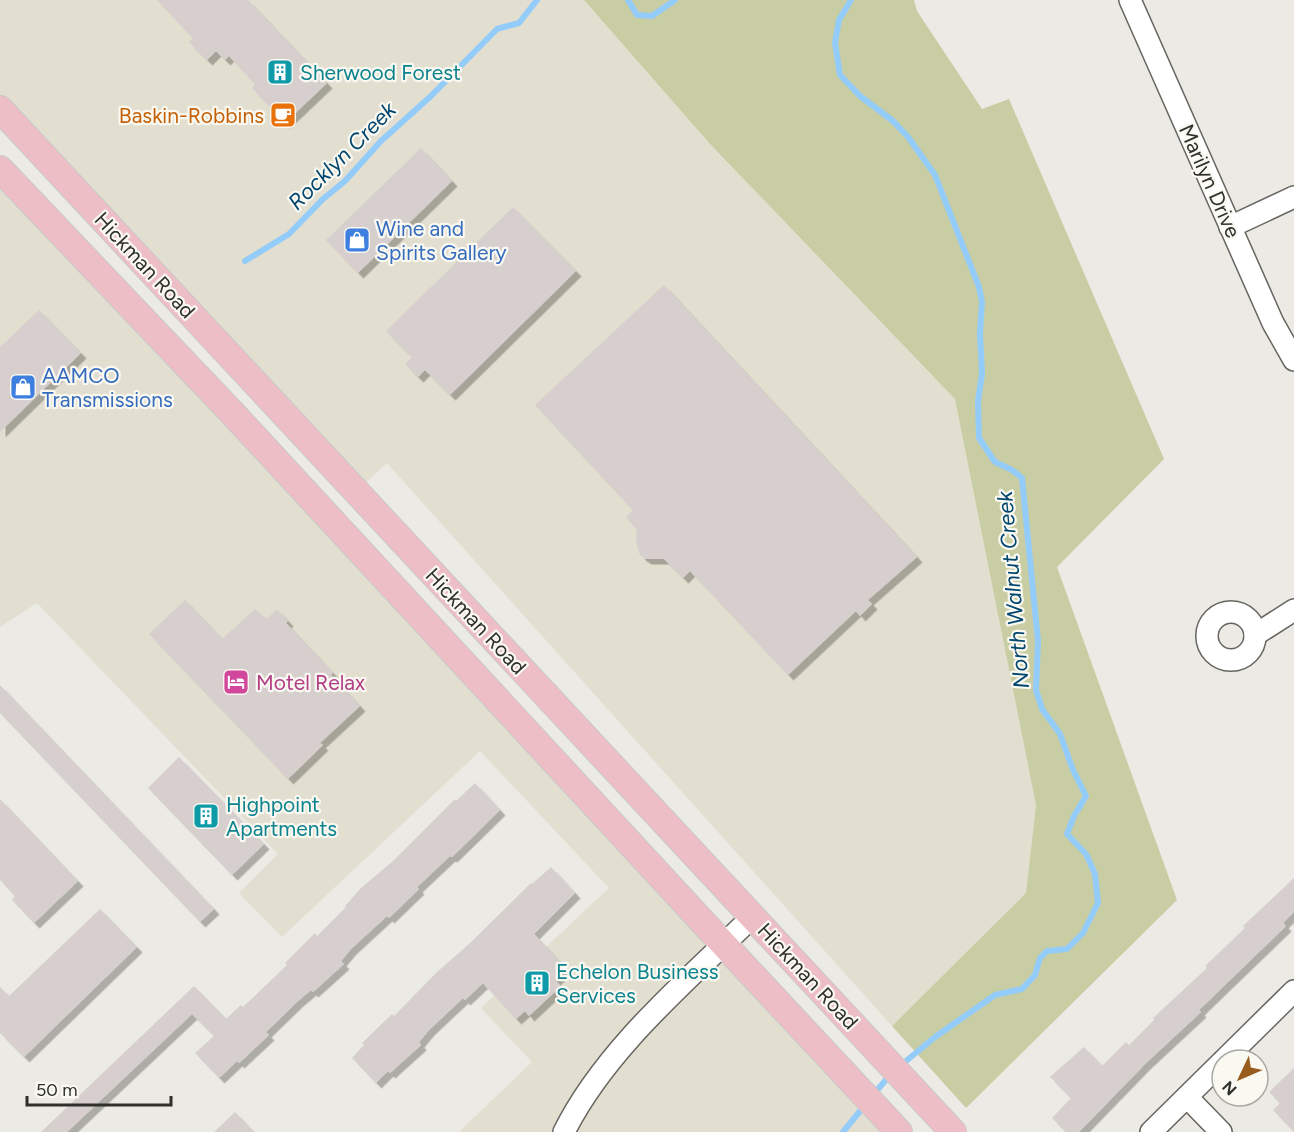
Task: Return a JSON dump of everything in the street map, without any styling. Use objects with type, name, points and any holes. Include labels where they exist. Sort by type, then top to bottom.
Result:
[{"type":"main road","name":"Hickman Road","points":[[0,109],[953,1132]]},
{"type":"main road","name":"Hickman Road","points":[[0,169],[231,411],[899,1132]]},
{"type":"street","name":"Marilyn Drive","points":[[1130,0],[1273,323],[1294,360]]},
{"type":"street","points":[[1230,226],[1294,197]]},
{"type":"street","points":[[1255,635],[1294,610]]},
{"type":"street","points":[[564,1132],[576,1108],[604,1068],[630,1038],[753,916]]},
{"type":"street","points":[[1236,1048],[1294,991]]},
{"type":"street","points":[[1151,1132],[1210,1074]]},
{"type":"street","points":[[1187,1097],[1221,1132]]},
{"type":"shaded area","points":[[0,0],[584,0],[710,144],[955,399],[1036,805],[1026,893],[892,1026],[387,463],[356,492],[0,109]]},
{"type":"shaded area","points":[[0,169],[899,1132],[459,1132],[532,1062],[481,1008],[609,888],[480,751],[282,937],[239,893],[278,854],[37,603],[0,627]]},
{"type":"green space","points":[[584,0],[914,0],[917,11],[982,109],[1009,99],[1164,459],[1057,567],[1177,900],[966,1108],[892,1026],[1026,893],[1036,805],[955,399],[710,144]]},
{"type":"building","name":"Sherwood Forest","points":[[157,0],[248,0],[327,83],[285,123],[252,88],[255,84],[229,56],[225,60],[216,51],[207,60],[189,42],[193,38]]},
{"type":"building","points":[[421,148],[452,181],[358,273],[326,240]]},
{"type":"building","points":[[513,207],[576,271],[450,395],[425,370],[418,377],[405,364],[412,357],[386,331]]},
{"type":"building","points":[[664,285],[917,557],[868,600],[872,604],[860,616],[856,611],[788,675],[690,571],[683,578],[664,559],[646,559],[640,555],[636,543],[637,530],[626,517],[633,510],[535,405]]},
{"type":"building","name":"AAMCO Transmissions","points":[[39,310],[81,353],[0,432],[0,347]]},
{"type":"building","name":"Motel Relax","points":[[185,600],[222,639],[255,609],[267,619],[277,609],[288,621],[286,623],[333,673],[331,675],[360,706],[320,743],[323,745],[288,779],[149,634]]},
{"type":"building","points":[[0,685],[214,909],[200,922],[0,713]]},
{"type":"building","name":"Highpoint Apartments","points":[[179,757],[264,844],[232,875],[148,788]]},
{"type":"building","points":[[475,783],[500,810],[452,857],[450,856],[417,887],[419,889],[389,918],[387,916],[351,949],[341,961],[344,964],[313,992],[311,990],[298,1001],[266,1032],[269,1035],[239,1063],[237,1061],[219,1078],[195,1053],[214,1036],[192,1014],[67,1132],[41,1132],[194,986],[226,1019],[241,1005],[243,1007],[287,965],[285,963],[315,933],[317,936],[346,907],[361,888],[393,861],[455,799],[456,801]]},
{"type":"building","points":[[0,799],[78,881],[34,923],[12,900],[15,896],[0,880]]},
{"type":"building","points":[[551,867],[575,893],[534,934],[567,969],[555,980],[561,986],[529,1016],[525,1011],[516,1019],[483,983],[465,1000],[463,998],[429,1030],[419,1042],[421,1045],[376,1083],[352,1058],[364,1045],[362,1043],[392,1014],[394,1016],[437,972]]},
{"type":"building","points":[[1294,878],[1294,912],[1283,923],[1286,926],[1199,1010],[1201,1012],[1146,1063],[1079,1132],[1066,1132],[1052,1118],[1071,1098],[1050,1077],[1084,1047],[1102,1066],[1126,1042],[1129,1045],[1154,1020],[1153,1018],[1207,968],[1205,966],[1245,928],[1243,926]]},
{"type":"building","points":[[100,909],[137,947],[24,1057],[0,1033],[0,987],[9,996]]},
{"type":"building","points":[[1294,1068],[1294,1132],[1273,1110],[1280,1103],[1270,1091]]},
{"type":"building","points":[[235,1112],[254,1132],[214,1132]]},
{"type":"waterway","name":"Rocklyn Creek","points":[[245,261],[289,234],[497,29],[519,23],[537,0]]},
{"type":"waterway","name":"Rocklyn Creek","points":[[628,0],[637,15],[652,16],[675,0]]},
{"type":"waterway","name":"North Walnut Creek","points":[[851,0],[839,20],[835,43],[840,75],[860,96],[893,121],[908,137],[935,175],[979,287],[982,302],[980,333],[982,374],[978,401],[979,438],[995,462],[1022,478],[1038,641],[1036,690],[1042,709],[1060,734],[1073,770],[1086,796],[1067,834],[1086,854],[1095,874],[1098,903],[1083,933],[1067,949],[1047,951],[1040,958],[1035,975],[1022,989],[995,995],[935,1037],[900,1066]]},
{"type":"waterway","name":"North Walnut Creek","points":[[873,1095],[890,1075]]},
{"type":"waterway","name":"North Walnut Creek","points":[[843,1132],[865,1105]]},
{"type":"place","name":"Sherwood Forest","points":[[280,72]]},
{"type":"place","name":"Baskin-Robbins","points":[[283,115]]},
{"type":"place","name":"Wine and Spirits Gallery","points":[[357,240]]},
{"type":"place","name":"AAMCO Transmissions","points":[[23,387]]},
{"type":"place","name":"Motel Relax","points":[[236,682]]},
{"type":"place","name":"Highpoint Apartments","points":[[206,816]]},
{"type":"place","name":"Echelon Business Services","points":[[537,983]]}]
